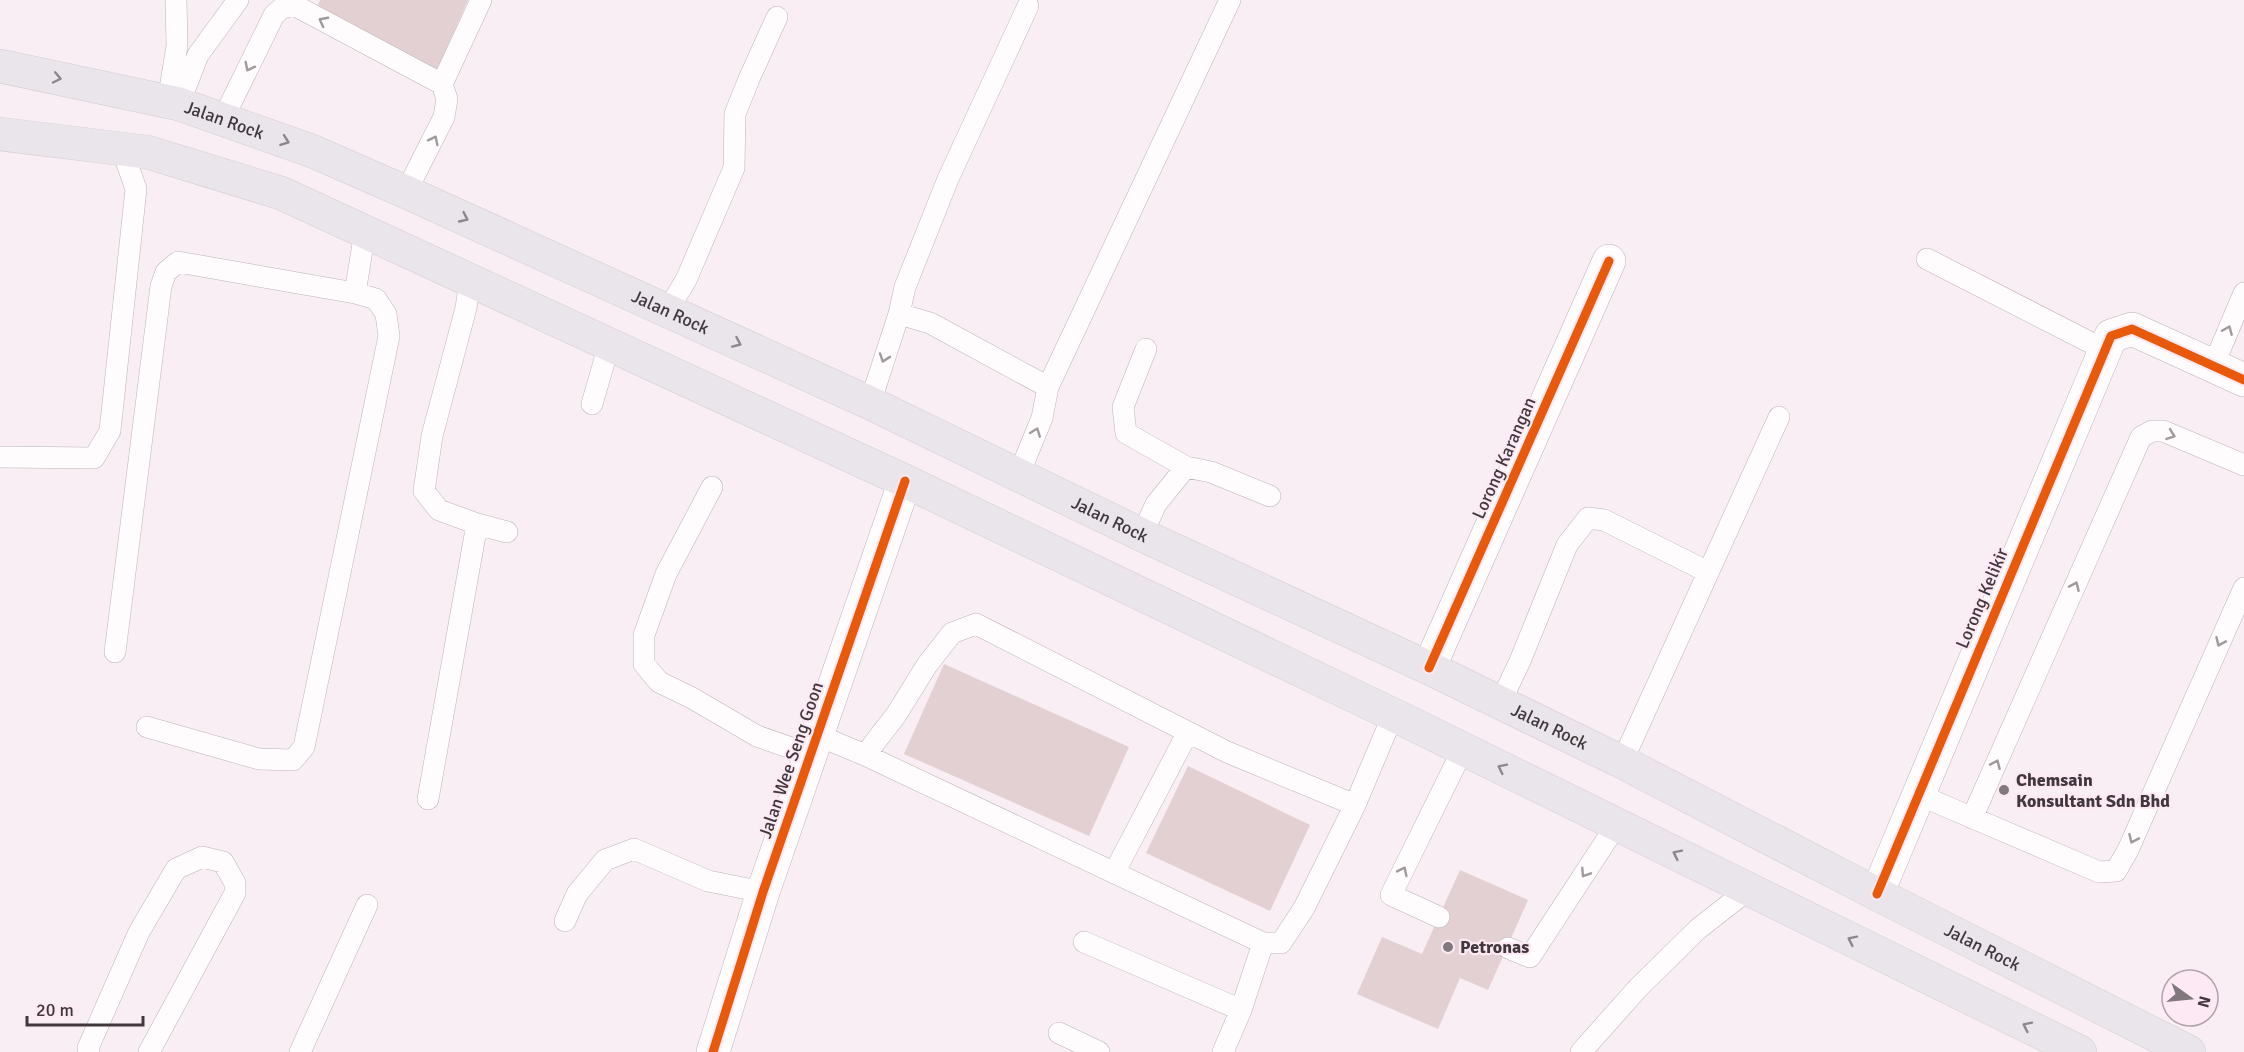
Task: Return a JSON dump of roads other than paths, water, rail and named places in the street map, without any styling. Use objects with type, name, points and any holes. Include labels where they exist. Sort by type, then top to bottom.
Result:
[{"type":"main road","name":"Jalan Rock","points":[[0,66],[174,103],[312,151],[406,192],[870,403],[1142,534],[1429,668],[1622,762],[2188,1052]]},
{"type":"main road","points":[[0,134],[147,152],[281,193],[905,481],[1463,749],[2080,1052]]},
{"type":"street","name":"Lorong Karangan","points":[[1429,668],[1609,261]]},
{"type":"street","name":"Lorong Kelikir","points":[[1877,894],[2111,336],[2132,329],[2213,366]]},
{"type":"street","points":[[2213,366],[2244,380]]},
{"type":"street","name":"Jalan Wee Seng Goon","points":[[713,1052],[763,892],[905,481]]},
{"type":"lane","points":[[174,103],[177,46],[176,0]]},
{"type":"lane","points":[[174,103],[198,55],[238,0]]},
{"type":"lane","points":[[442,84],[481,0]]},
{"type":"lane","points":[[1019,474],[1042,418],[1048,387],[1230,0]]},
{"type":"lane","points":[[223,119],[274,15],[282,8],[296,3],[442,84],[447,99],[444,117],[406,192]]},
{"type":"lane","points":[[870,403],[899,314],[905,287],[948,179],[1028,6]]},
{"type":"lane","points":[[667,311],[686,280],[734,168],[735,114],[748,79],[777,16]]},
{"type":"lane","points":[[0,457],[94,458],[110,431],[136,189],[122,149]]},
{"type":"lane","points":[[356,292],[365,232]]},
{"type":"lane","points":[[1927,258],[2106,350]]},
{"type":"lane","points":[[115,652],[161,286],[166,272],[178,262],[356,292],[375,299],[386,314],[388,336],[304,747],[293,760],[259,759],[147,728]]},
{"type":"lane","points":[[470,280],[466,308],[432,436],[424,491],[439,510],[507,532]]},
{"type":"lane","points":[[2213,366],[2244,293]]},
{"type":"lane","points":[[899,314],[930,323],[1048,387]]},
{"type":"lane","points":[[592,404],[609,345]]},
{"type":"lane","points":[[1146,349],[1123,407],[1126,433],[1186,467],[1211,472],[1270,496]]},
{"type":"lane","points":[[1622,762],[1779,417]]},
{"type":"lane","points":[[1972,818],[2140,438],[2152,431],[2163,431],[2244,465]]},
{"type":"lane","points":[[1142,534],[1156,504],[1186,467]]},
{"type":"lane","points":[[712,487],[666,574],[644,635],[644,664],[659,682],[692,698],[757,736],[865,755],[1263,943],[1281,943],[1304,909],[1354,805],[1393,715]]},
{"type":"lane","points":[[1500,703],[1520,661],[1567,545],[1588,518],[1604,520],[1708,572]]},
{"type":"lane","points":[[428,799],[477,524]]},
{"type":"lane","points":[[1917,794],[2099,872],[2116,871],[2128,850],[2244,588]]},
{"type":"lane","points":[[865,755],[896,715],[927,665],[952,633],[976,624],[1227,752],[1354,805]]},
{"type":"lane","points":[[1114,873],[1188,732]]},
{"type":"lane","points":[[1439,917],[1391,895],[1463,749]]},
{"type":"lane","points":[[1508,948],[1530,957],[1617,824]]},
{"type":"lane","points":[[565,921],[577,894],[605,860],[634,849],[708,881],[763,892]]},
{"type":"lane","points":[[89,1052],[139,932],[176,869],[202,857],[223,862],[235,883],[235,893],[149,1052]]},
{"type":"lane","points":[[1581,1052],[1638,988],[1698,929],[1749,889]]},
{"type":"lane","points":[[300,1052],[368,905]]},
{"type":"lane","points":[[1084,942],[1240,1010]]},
{"type":"lane","points":[[1223,1052],[1263,943]]},
{"type":"lane","points":[[1059,1034],[1099,1052]]},
{"type":"place","name":"Chemsain Konsultant Sdn Bhd","points":[[2004,790]]},
{"type":"place","name":"Petronas","points":[[1448,947]]}]
